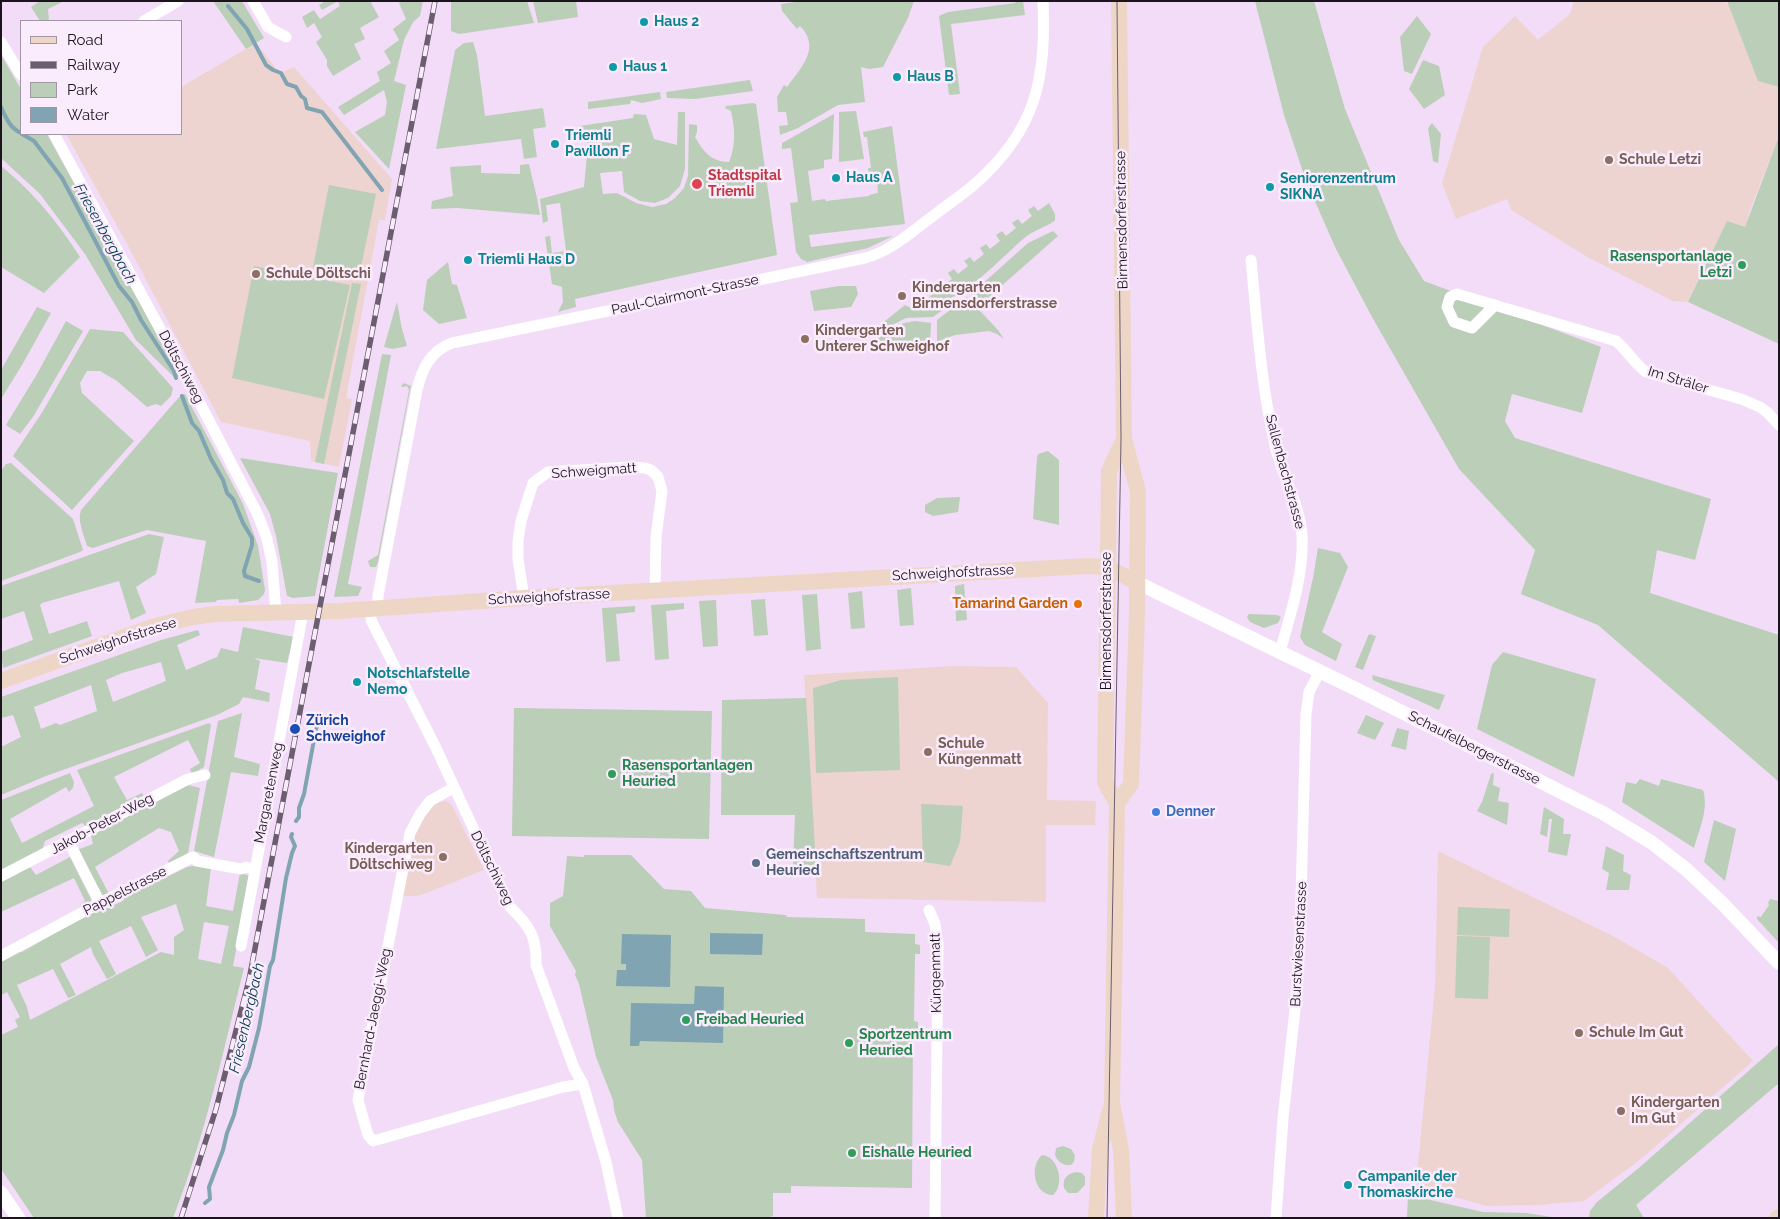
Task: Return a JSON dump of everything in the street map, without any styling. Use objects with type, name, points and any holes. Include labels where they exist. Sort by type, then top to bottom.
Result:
[{"type":"main road","name":"Birmensdorferstrasse","points":[[1117,804],[1131,784],[1137,614],[1138,491],[1124,439],[1119,1]]},
{"type":"main road","name":"Birmensdorferstrasse","points":[[1124,439],[1109,471],[1105,782],[1117,804],[1112,1103],[1121,1150],[1124,1218]]},
{"type":"main road","name":"Schweighofstrasse","points":[[1,681],[155,626],[215,614],[374,609],[524,598],[983,571],[1088,566],[1107,567]]},
{"type":"main road","points":[[1107,567],[1136,582]]},
{"type":"main road","name":"Birmensdorferstrasse","points":[[1096,1218],[1100,1150],[1112,1103]]},
{"type":"street","points":[[146,20],[178,1]]},
{"type":"street","points":[[253,1],[268,27],[286,37]]},
{"type":"street","name":"Paul-Clairmont-Strasse","points":[[374,609],[417,390],[425,367],[434,354],[442,347],[452,343],[856,260],[883,252],[974,185],[1002,157],[1012,144],[1030,111],[1039,85],[1044,51],[1043,1]]},
{"type":"street","points":[[1,42],[20,74]]},
{"type":"street","name":"Döltschiweg","points":[[55,135],[189,382],[258,515],[267,539],[272,562],[276,613]]},
{"type":"street","name":"Sallenbachstrasse","points":[[1251,260],[1268,413],[1275,448],[1295,500],[1301,523],[1302,538],[1298,582],[1280,652]]},
{"type":"street","name":"Im Sträler","points":[[1495,305],[1616,341],[1639,367],[1646,372],[1741,399],[1760,407],[1779,425]]},
{"type":"street","name":"Schweigmatt","points":[[524,598],[518,559],[518,541],[521,521],[533,483],[548,472],[601,468],[645,468],[651,470],[660,482],[662,492],[656,537],[655,590]]},
{"type":"street","name":"Schaufelbergerstrasse","points":[[1136,582],[1320,671],[1603,813],[1651,842],[1687,870],[1723,904],[1779,963]]},
{"type":"street","name":"Döltschiweg","points":[[374,609],[371,620],[435,746],[510,907],[527,923],[536,948],[536,965],[574,1068],[583,1084],[606,1162],[618,1218]]},
{"type":"street","name":"Margaretenweg","points":[[240,946],[303,612]]},
{"type":"street","name":"Burstwiesenstrasse","points":[[1276,1218],[1300,935],[1306,714],[1309,692],[1320,671]]},
{"type":"street","name":"Jakob-Peter-Weg","points":[[1,876],[188,779],[205,775]]},
{"type":"street","name":"Bernhard-Jaeggi-Weg","points":[[453,788],[430,802],[420,814],[410,833],[358,1100],[368,1135],[374,1141],[563,1087],[583,1084]]},
{"type":"street","points":[[69,842],[100,903]]},
{"type":"street","name":"Pappelstrasse","points":[[1,956],[192,857],[197,861],[241,869],[246,867],[255,869]]},
{"type":"street","name":"Küngenmatt","points":[[929,910],[936,924],[938,944],[935,1218]]},
{"type":"street","points":[[1,1193],[18,1218]]},
{"type":"shaded area","name":"Schule Letzi","points":[[1574,1],[1723,1],[1729,5],[1758,80],[1779,87],[1779,136],[1750,210],[1745,228],[1727,221],[1688,302],[1673,301],[1589,258],[1511,210],[1507,199],[1456,219],[1442,183],[1483,47],[1515,16],[1538,40],[1570,14]]},
{"type":"shaded area","name":"Schule Döltschi","points":[[256,43],[280,73],[294,67],[392,179],[385,220],[379,220],[346,398],[352,399],[339,467],[311,461],[310,441],[221,422],[126,242],[67,135],[182,135],[182,86]]},
{"type":"shaded area","name":"Schule Küngenmatt","points":[[953,666],[1016,667],[1048,703],[1047,800],[1096,801],[1095,825],[1046,825],[1046,902],[817,898],[804,675]]},
{"type":"shaded area","name":"Kindergarten Döltschiweg","points":[[446,801],[452,805],[484,870],[424,894],[401,896],[413,834],[430,809],[438,802]]},
{"type":"shaded area","name":"Schule Im Gut","points":[[1438,851],[1611,935],[1667,967],[1753,1061],[1641,1159],[1584,1201],[1540,1205],[1486,1206],[1416,1186],[1435,986]]},
{"type":"green space","points":[[40,1],[64,1],[48,9],[48,20],[39,20],[31,7]]},
{"type":"green space","points":[[213,1],[242,1],[264,38],[246,49]]},
{"type":"green space","points":[[326,1],[338,1],[322,10],[319,5]]},
{"type":"green space","points":[[338,1],[373,1],[371,3],[379,17],[360,28],[365,39],[354,44],[361,59],[333,76],[327,66],[327,60],[316,42],[322,37],[314,23],[307,28],[302,17],[314,10],[320,19],[340,6]]},
{"type":"green space","points":[[401,1],[423,1],[420,16],[413,22],[404,40],[394,81],[406,85],[389,169],[355,132],[385,115],[387,102],[384,90],[344,115],[338,107],[380,81],[377,72],[391,63],[384,51],[399,40],[393,29],[406,19],[399,3]]},
{"type":"green space","points":[[451,1],[527,1],[534,23],[459,34],[451,31]]},
{"type":"green space","points":[[533,1],[576,1],[578,17],[538,23]]},
{"type":"green space","points":[[803,1],[914,1],[908,18],[883,67],[869,69],[861,67],[865,102],[838,105],[798,128],[780,135],[779,126],[788,125],[786,112],[778,112],[777,97],[784,85],[787,87],[803,66],[809,50],[806,34],[800,26],[797,29],[782,11],[781,4]]},
{"type":"green space","points":[[1016,1],[1023,1],[1025,15],[951,24],[960,94],[949,95],[939,16],[948,12],[1015,3]]},
{"type":"green space","points":[[1255,1],[1314,1],[1345,109],[1399,240],[1424,281],[1601,347],[1582,413],[1512,394],[1505,421],[1515,438],[1711,499],[1695,560],[1657,550],[1650,593],[1779,635],[1779,782],[1598,625],[1521,594],[1535,550],[1459,469],[1372,317],[1336,249],[1306,181],[1284,115]]},
{"type":"green space","points":[[1727,1],[1779,1],[1779,87],[1758,81]]},
{"type":"green space","points":[[1417,16],[1431,34],[1412,74],[1404,71],[1400,37]]},
{"type":"green space","points":[[473,42],[477,55],[485,116],[543,108],[546,127],[533,129],[537,157],[524,159],[521,139],[436,149],[455,50],[464,43]]},
{"type":"green space","points":[[1,55],[20,87],[20,135],[48,135],[180,376],[175,378],[136,340],[85,254],[40,194],[1,158]]},
{"type":"green space","points":[[1423,60],[1439,66],[1445,95],[1424,109],[1409,89]]},
{"type":"green space","points":[[750,80],[753,91],[695,99],[667,98],[666,92]]},
{"type":"green space","points":[[660,92],[661,99],[642,103],[631,100],[630,104],[588,109],[588,102]]},
{"type":"green space","points":[[756,104],[777,255],[575,299],[576,307],[558,312],[563,302],[562,287],[552,284],[545,237],[550,236],[552,253],[566,251],[560,203],[546,205],[548,221],[543,223],[540,199],[584,187],[588,144],[580,126],[633,118],[634,114],[646,115],[654,139],[677,145],[678,112],[685,112],[685,169],[680,186],[668,198],[655,203],[640,201],[624,192],[622,171],[600,173],[603,194],[617,193],[636,203],[652,207],[666,204],[684,188],[688,176],[689,124],[697,125],[695,137],[708,155],[723,162],[729,162],[734,143],[734,131],[731,111],[725,108],[726,106]]},
{"type":"green space","points":[[856,111],[864,159],[839,162],[839,112]]},
{"type":"green space","points":[[834,114],[832,159],[824,160],[824,168],[808,171],[812,201],[869,196],[878,193],[877,181],[870,182],[868,168],[871,168],[867,137],[864,137],[863,132],[892,126],[905,224],[809,235],[811,247],[893,236],[868,248],[807,262],[801,259],[796,252],[790,203],[798,202],[791,148],[782,149],[782,143]]},
{"type":"green space","points":[[1432,123],[1441,134],[1438,163],[1433,161],[1428,128]]},
{"type":"green space","name":"Rasensportanlage Letzi","points":[[1779,136],[1779,344],[1688,302],[1727,221],[1745,227]]},
{"type":"green space","points":[[529,164],[540,215],[457,208],[431,209],[432,201],[453,196],[450,167],[481,165],[481,173],[520,174],[520,165]]},
{"type":"green space","points":[[1,166],[44,208],[63,231],[80,257],[44,293],[1,267]]},
{"type":"green space","points":[[329,185],[376,194],[359,277],[313,267]]},
{"type":"green space","points":[[1049,203],[1055,214],[1053,222],[1028,235],[964,290],[950,298],[937,302],[926,300],[936,291],[932,286],[938,282],[942,287],[952,279],[948,273],[954,269],[958,274],[968,266],[964,261],[970,257],[974,262],[984,254],[980,248],[986,244],[990,249],[1000,241],[996,235],[1002,231],[1006,236],[1016,228],[1012,223],[1018,219],[1022,224],[1032,216],[1028,210],[1034,206],[1038,211]]},
{"type":"green space","points":[[1053,231],[1058,236],[981,304],[971,294],[1028,243]]},
{"type":"green space","points":[[448,262],[452,284],[457,285],[467,318],[439,324],[423,310],[427,280]]},
{"type":"green space","points":[[254,266],[350,285],[324,399],[232,378]]},
{"type":"green space","points":[[352,283],[361,284],[324,464],[315,462]]},
{"type":"green space","points":[[838,286],[856,286],[858,294],[851,307],[814,311],[810,291]]},
{"type":"green space","points":[[967,297],[1004,339],[989,331],[955,335],[941,340],[937,349],[937,320]]},
{"type":"green space","points":[[397,302],[407,346],[393,349],[384,347]]},
{"type":"green space","points":[[951,304],[933,317],[906,318],[888,327],[875,329],[905,305],[913,309]]},
{"type":"green space","points":[[37,307],[51,313],[1,399],[1,370]]},
{"type":"green space","points":[[66,321],[83,331],[33,417],[20,434],[6,425]]},
{"type":"green space","points":[[915,321],[931,323],[930,344],[933,353],[878,348],[879,332],[893,330],[904,323]]},
{"type":"green space","points":[[90,329],[123,332],[173,388],[171,396],[161,406],[156,404],[147,407],[117,381],[100,371],[87,371],[80,383],[82,393],[134,441],[72,510],[13,456],[43,411]]},
{"type":"green space","points":[[382,354],[391,355],[348,584],[362,587],[358,596],[334,597]]},
{"type":"green space","points":[[404,383],[411,386],[378,562],[376,567],[370,567],[368,561],[378,555],[409,390],[407,386],[401,386]]},
{"type":"green space","points":[[185,394],[243,504],[258,546],[265,590],[258,600],[239,603],[238,599],[195,603],[206,541],[147,530],[93,548],[87,546],[80,523],[81,510],[180,396]]},
{"type":"green space","points":[[1048,451],[1059,460],[1059,525],[1033,519],[1037,458],[1038,454]]},
{"type":"green space","points":[[240,458],[338,473],[315,596],[293,598],[287,596],[270,514]]},
{"type":"green space","points":[[11,463],[73,519],[83,550],[1,581],[1,471],[6,464]]},
{"type":"green space","points":[[960,497],[958,512],[933,516],[925,512],[925,505],[937,498]]},
{"type":"green space","points":[[149,534],[164,537],[156,574],[136,587],[146,613],[131,620],[119,581],[42,603],[40,605],[49,634],[87,621],[92,636],[3,668],[1,652],[33,640],[24,611],[1,619],[1,586]]},
{"type":"green space","points":[[1318,548],[1340,553],[1348,567],[1322,632],[1342,644],[1336,661],[1305,645],[1300,637]]},
{"type":"green space","points":[[964,584],[967,620],[956,621],[955,586]]},
{"type":"green space","points":[[911,588],[914,625],[900,626],[897,590]]},
{"type":"green space","points":[[862,591],[865,628],[851,629],[848,593]]},
{"type":"green space","points":[[817,594],[821,649],[806,651],[802,595]]},
{"type":"green space","points":[[765,599],[768,635],[754,636],[751,600]]},
{"type":"green space","points":[[716,600],[718,646],[703,647],[699,601]]},
{"type":"green space","points":[[684,603],[684,609],[666,611],[669,659],[655,660],[651,605]]},
{"type":"green space","points":[[635,606],[635,612],[616,614],[620,661],[606,662],[602,608]]},
{"type":"green space","points":[[1249,614],[1277,615],[1281,617],[1278,623],[1264,628],[1250,622],[1247,617]]},
{"type":"green space","points":[[243,627],[294,637],[287,663],[254,658],[260,661],[255,689],[270,693],[269,702],[243,697],[239,704],[217,715],[46,776],[1,795],[1,747],[21,737],[13,715],[1,718],[1,697],[161,640],[198,630],[200,635],[177,645],[186,670],[217,657],[221,648],[238,652]],"holes":[[[161,662],[166,681],[113,702],[106,680],[122,673]],[[91,685],[97,711],[60,725],[56,723],[41,729],[34,707]]]},
{"type":"green space","points":[[1369,634],[1376,636],[1363,670],[1355,667]]},
{"type":"green space","points":[[1503,652],[1596,679],[1574,777],[1477,729],[1492,665]]},
{"type":"green space","points":[[1372,675],[1445,695],[1439,710],[1373,680]]},
{"type":"green space","points":[[898,677],[900,770],[816,773],[813,688],[841,680]]},
{"type":"green space","points":[[806,698],[816,866],[793,865],[795,815],[721,815],[722,700]]},
{"type":"green space","name":"Rasensportanlagen Heuried","points":[[514,708],[712,711],[709,839],[512,836]]},
{"type":"green space","points":[[242,713],[234,757],[260,764],[258,776],[231,772],[214,857],[194,851],[218,721]]},
{"type":"green space","points":[[1366,715],[1384,723],[1375,740],[1357,733]]},
{"type":"green space","points":[[209,723],[211,725],[204,767],[192,774],[190,769],[200,763],[188,740],[114,777],[127,800],[142,793],[145,798],[88,828],[82,823],[45,841],[42,850],[1,871],[1,800],[70,773],[74,782],[73,788],[69,792],[66,787],[10,819],[22,843],[94,806],[77,770]]},
{"type":"green space","points":[[1397,728],[1409,731],[1406,750],[1391,746]]},
{"type":"green space","points":[[1494,773],[1493,785],[1500,788],[1498,801],[1509,803],[1507,825],[1477,811],[1491,774]]},
{"type":"green space","points":[[1640,779],[1659,786],[1661,779],[1703,790],[1705,797],[1704,812],[1694,848],[1622,802],[1626,782],[1636,784]]},
{"type":"green space","points":[[188,785],[200,788],[188,853],[170,866],[168,861],[179,851],[171,832],[159,828],[95,867],[109,894],[104,898],[77,850],[93,844],[91,835]]},
{"type":"green space","points":[[921,804],[963,806],[960,842],[950,866],[923,862]]},
{"type":"green space","points":[[1544,807],[1564,819],[1563,834],[1571,834],[1567,856],[1548,852],[1552,819],[1549,819],[1547,837],[1540,834]]},
{"type":"green space","points":[[1714,820],[1736,829],[1725,881],[1704,862]]},
{"type":"green space","points":[[1606,846],[1624,855],[1623,871],[1631,875],[1629,890],[1606,890],[1609,873],[1602,869]]},
{"type":"green space","name":"Freibad Heuried","points":[[584,855],[631,855],[664,889],[691,891],[705,908],[786,915],[787,917],[865,919],[865,932],[915,934],[915,944],[920,945],[920,954],[915,954],[914,1021],[918,1022],[918,1031],[913,1031],[912,1188],[791,1186],[791,1193],[773,1193],[773,1216],[765,1218],[646,1218],[642,1160],[618,1122],[613,1100],[596,1057],[579,984],[575,975],[576,971],[550,926],[550,903],[563,896],[567,856],[584,857]]},
{"type":"green space","points":[[70,857],[91,899],[90,904],[81,910],[80,905],[85,901],[74,878],[1,912],[1,882],[30,867],[36,875]]},
{"type":"green space","points":[[199,865],[211,868],[206,906],[233,911],[240,873],[250,876],[233,966],[244,968],[221,1063],[195,1157],[173,1218],[34,1218],[1,1169],[1,1035],[18,1027],[15,1020],[20,1017],[7,992],[1,995],[1,959],[18,951],[22,952],[97,909],[101,911],[123,901],[125,896],[152,881],[157,882],[187,867]],"holes":[[[176,904],[184,930],[174,937],[174,955],[161,952],[30,1020],[27,1007],[17,985],[53,969],[68,998],[76,995],[60,964],[91,947],[107,979],[116,974],[99,941],[131,926],[146,957],[158,950],[141,917]],[[204,922],[229,926],[221,964],[198,959]]]},
{"type":"green space","points":[[1770,899],[1779,901],[1779,943],[1757,919],[1757,916],[1761,917],[1769,905]]},
{"type":"green space","points":[[1458,907],[1510,909],[1509,937],[1457,935]]},
{"type":"green space","points":[[1457,936],[1490,937],[1488,999],[1455,998]]},
{"type":"green space","points":[[1779,1044],[1779,1083],[1636,1205],[1644,1218],[1589,1218],[1590,1211],[1597,1202],[1640,1167]]},
{"type":"green space","points":[[1063,1146],[1071,1149],[1075,1155],[1074,1162],[1071,1165],[1061,1163],[1055,1155],[1056,1148]]},
{"type":"green space","points":[[1042,1155],[1053,1160],[1058,1172],[1059,1185],[1053,1195],[1041,1190],[1036,1179],[1036,1166]]},
{"type":"green space","points":[[1077,1172],[1082,1173],[1085,1177],[1085,1185],[1077,1193],[1068,1193],[1064,1188],[1065,1179],[1068,1175]]},
{"type":"green space","points":[[1408,1195],[1483,1212],[1526,1213],[1558,1218],[1407,1218]]},
{"type":"water","points":[[710,933],[763,934],[762,955],[710,954]]},
{"type":"water","points":[[622,934],[671,935],[670,987],[616,986],[617,970],[626,970],[626,964],[621,964]]},
{"type":"water","points":[[695,986],[724,987],[723,1043],[640,1041],[639,1046],[630,1046],[631,1003],[694,1004]]},
{"type":"waterway","points":[[228,6],[247,29],[266,65],[281,73],[287,84],[296,87],[305,99],[307,108],[322,112],[382,190]]},
{"type":"waterway","name":"Friesenbergbach","points":[[1,107],[11,125],[20,132]]},
{"type":"waterway","name":"Friesenbergbach","points":[[24,135],[34,141],[62,178],[119,286],[132,302],[141,320],[174,371],[176,378]]},
{"type":"waterway","name":"Friesenbergbach","points":[[182,396],[192,423],[199,431],[211,459],[223,480],[227,493],[233,499],[243,523],[252,538],[252,545],[244,571],[245,576],[259,581]]},
{"type":"waterway","name":"Friesenbergbach","points":[[296,821],[299,817],[299,808],[304,794],[316,729],[320,719]]},
{"type":"waterway","name":"Friesenbergbach","points":[[205,1203],[210,1199],[209,1187],[223,1150],[259,1028],[270,966],[273,960],[286,878],[295,846],[291,837],[292,834]]},
{"type":"tram line","points":[[1107,1218],[1121,439],[1117,1]]},
{"type":"railway","points":[[181,1218],[216,1109],[249,980],[435,1]]},
{"type":"place","name":"Haus 2","points":[[644,22]]},
{"type":"place","name":"Haus 1","points":[[613,67]]},
{"type":"place","name":"Haus B","points":[[897,77]]},
{"type":"place","name":"Triemli Pavillon F","points":[[555,144]]},
{"type":"place","name":"Schule Letzi","points":[[1609,160]]},
{"type":"place","name":"Haus A","points":[[836,178]]},
{"type":"place","name":"Stadtspital Triemli","points":[[697,184]]},
{"type":"place","name":"Seniorenzentrum SIKNA","points":[[1270,187]]},
{"type":"place","name":"Triemli Haus D","points":[[468,260]]},
{"type":"place","name":"Rasensportanlage Letzi","points":[[1742,265]]},
{"type":"place","name":"Schule Döltschi","points":[[256,274]]},
{"type":"place","name":"Kindergarten Birmensdorferstrasse","points":[[902,296]]},
{"type":"place","name":"Kindergarten Unterer Schweighof","points":[[805,339]]},
{"type":"place","name":"Tamarind Garden","points":[[1078,604]]},
{"type":"place","name":"Notschlafstelle Nemo","points":[[357,682]]},
{"type":"place","name":"Zürich Schweighof","points":[[295,729]]},
{"type":"place","name":"Schule Küngenmatt","points":[[928,752]]},
{"type":"place","name":"Rasensportanlagen Heuried","points":[[612,774]]},
{"type":"place","name":"Denner","points":[[1156,812]]},
{"type":"place","name":"Kindergarten Döltschiweg","points":[[443,857]]},
{"type":"place","name":"Gemeinschaftszentrum Heuried","points":[[756,863]]},
{"type":"place","name":"Freibad Heuried","points":[[686,1020]]},
{"type":"place","name":"Schule Im Gut","points":[[1579,1033]]},
{"type":"place","name":"Sportzentrum Heuried","points":[[849,1043]]},
{"type":"place","name":"Kindergarten Im Gut","points":[[1621,1111]]},
{"type":"place","name":"Eishalle Heuried","points":[[852,1153]]},
{"type":"place","name":"Campanile der Thomaskirche","points":[[1348,1185]]}]
